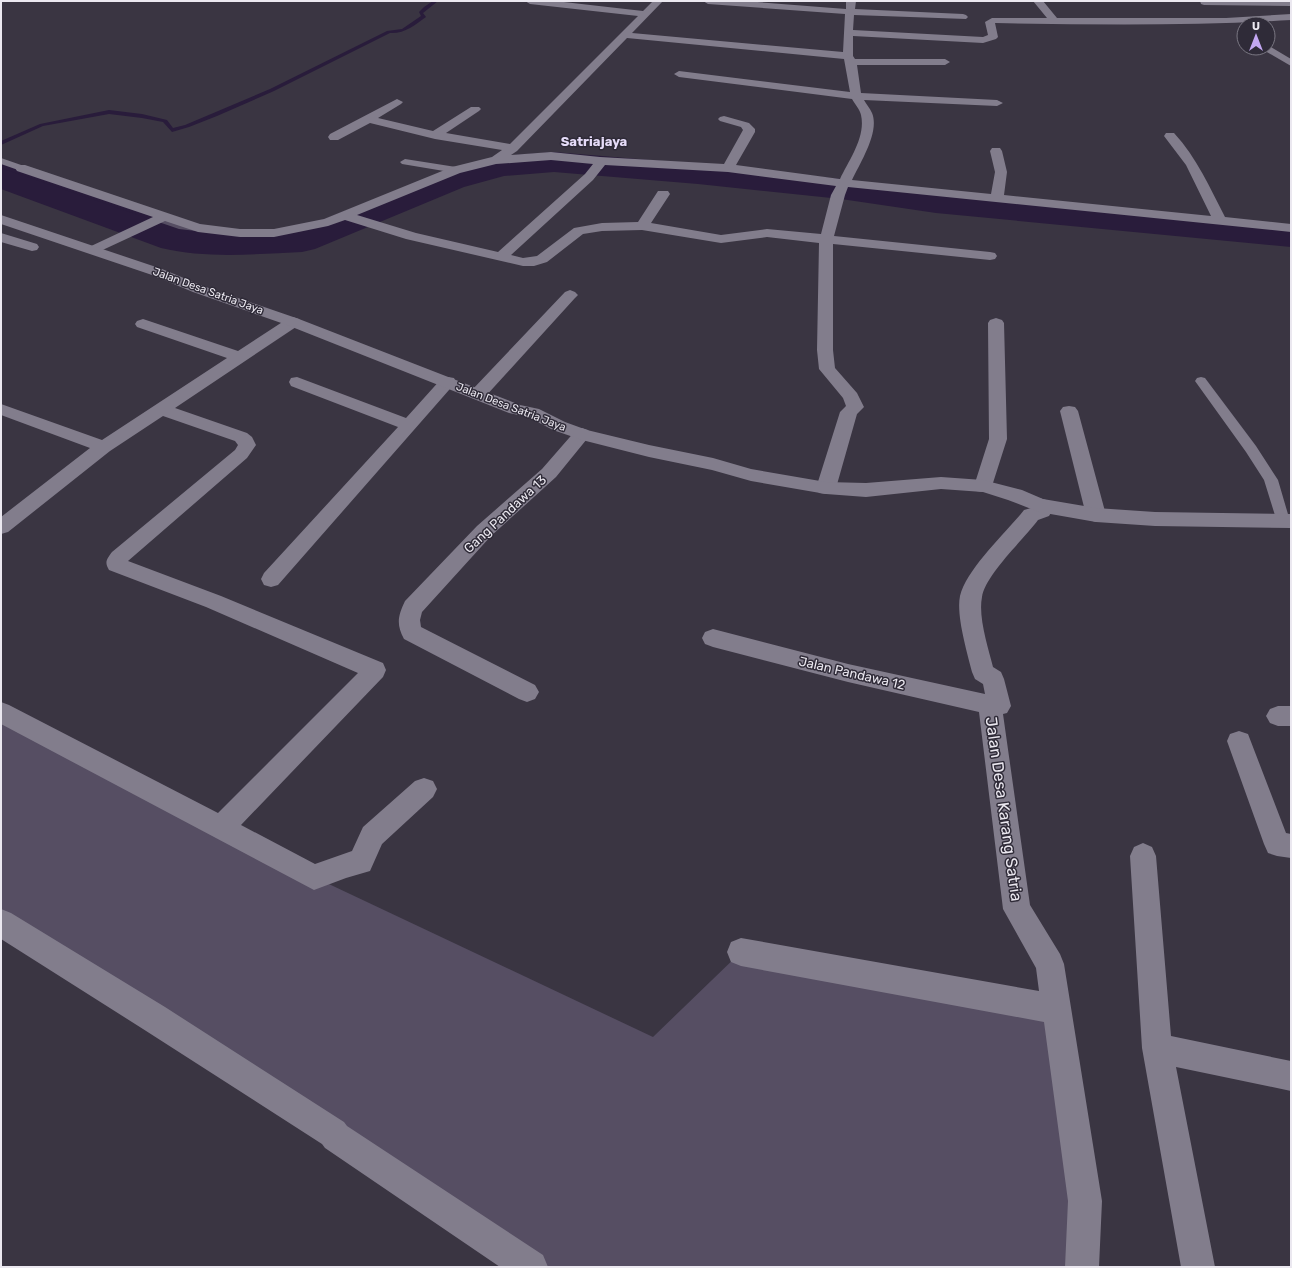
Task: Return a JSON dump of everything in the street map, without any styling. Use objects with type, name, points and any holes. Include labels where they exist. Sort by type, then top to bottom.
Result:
[{"type":"street","points":[[530,1],[646,14]]},
{"type":"street","points":[[496,160],[513,148],[658,1]]},
{"type":"street","points":[[708,1],[851,6],[963,17]]},
{"type":"street","points":[[1038,1],[1054,21]]},
{"type":"street","points":[[1203,1],[1291,3]]},
{"type":"street","points":[[1203,1],[1236,28]]},
{"type":"street","points":[[826,488],[849,412],[855,407],[851,397],[828,371],[826,366],[826,240],[834,208],[843,183],[865,141],[868,126],[867,114],[856,96],[850,58],[848,32],[851,6]]},
{"type":"street","points":[[848,32],[983,40],[993,37],[990,22],[993,20],[1226,20],[1291,17]]},
{"type":"street","points":[[626,35],[850,58],[945,62]]},
{"type":"street","points":[[1276,54],[1291,63]]},
{"type":"street","points":[[679,74],[856,96],[997,103]]},
{"type":"street","points":[[334,137],[397,102]]},
{"type":"street","points":[[435,135],[474,109]]},
{"type":"street","points":[[368,119],[435,135],[513,148]]},
{"type":"street","points":[[724,119],[745,125],[749,129],[749,132],[728,168]]},
{"type":"street","points":[[1170,136],[1191,161],[1220,220]]},
{"type":"street","points":[[996,151],[1001,172],[997,198]]},
{"type":"street","points":[[21,168],[164,218],[198,228],[240,233],[274,233],[328,222],[346,216],[456,170],[496,160],[551,156],[600,161],[728,168],[843,183],[1291,228]]},
{"type":"street","points":[[501,257],[589,177],[597,168],[600,161]]},
{"type":"street","points":[[642,226],[663,194]]},
{"type":"street","points":[[346,216],[380,229],[523,262],[534,262],[542,259],[580,231],[597,227],[642,226],[721,239],[767,233],[990,256]]},
{"type":"street","points":[[96,249],[164,218]]},
{"type":"street","name":"Jalan Desa Satria Jaya","points":[[1,219],[96,249],[198,289],[293,322],[399,365],[448,382],[515,409],[533,413],[559,426],[582,434],[656,453],[713,464],[751,475],[826,488],[866,490],[941,483],[983,486],[1039,505],[1096,515],[1155,519],[1287,521]]},
{"type":"street","points":[[1,237],[32,247]]},
{"type":"street","points":[[478,394],[570,295]]},
{"type":"street","points":[[1,527],[104,447],[293,322]]},
{"type":"street","points":[[983,486],[998,439],[996,323]]},
{"type":"street","points":[[143,324],[239,357]]},
{"type":"street","points":[[297,382],[409,425]]},
{"type":"street","points":[[271,579],[448,382]]},
{"type":"street","points":[[1,409],[104,447]]},
{"type":"street","points":[[162,410],[241,437],[246,440],[247,445],[241,454],[119,557],[116,565],[163,581],[375,670],[221,828]]},
{"type":"street","points":[[1069,411],[1096,515]]},
{"type":"street","name":"Gang Pandawa 13","points":[[527,692],[412,633],[408,621],[413,607],[484,531],[548,473],[582,434]]},
{"type":"street","name":"Jalan Desa Karang Satria","points":[[1039,505],[1042,511],[1032,515],[985,571],[971,596],[972,618],[983,672],[993,679],[999,706],[990,705],[1017,910],[1050,964],[1085,1201],[1082,1267]]},
{"type":"street","points":[[1,507],[19,513]]},
{"type":"street","name":"Jalan Pandawa 12","points":[[713,638],[848,673],[990,705]]},
{"type":"street","points":[[1,712],[314,877],[346,865],[361,862],[372,836],[424,789]]},
{"type":"street","points":[[1239,741],[1277,844],[1291,846]]},
{"type":"street","points":[[1143,856],[1157,1048],[1198,1267]]},
{"type":"street","points":[[1,923],[149,1014],[230,1068],[273,1092],[333,1133],[342,1141],[531,1267]]},
{"type":"street","points":[[741,952],[991,998],[1056,1008]]},
{"type":"street","points":[[1157,1048],[1291,1076]]},
{"type":"lane","points":[[1,162],[21,168]]},
{"type":"lane","points":[[405,162],[456,170]]},
{"type":"lane","points":[[1201,381],[1251,449],[1271,480],[1287,521]]},
{"type":"shaded area","points":[[531,157],[728,168],[1291,228],[1291,236],[936,203],[841,189],[698,174],[554,162],[502,166],[452,180],[302,241],[214,244],[174,240],[142,228],[164,217],[240,233],[309,226],[456,170]]},
{"type":"shaded area","points":[[1,161],[164,217],[135,231],[1,183]]},
{"type":"shaded area","points":[[1,712],[314,877],[653,1037],[741,952],[1056,1009],[1082,1267],[531,1267],[1,923]]},
{"type":"waterway","points":[[1,143],[42,125],[109,112],[142,116],[165,121],[172,130],[187,126],[272,90],[389,32],[403,30],[424,16],[421,13],[425,8],[436,1]]},
{"type":"waterway","points":[[1,178],[174,240],[214,244],[302,241],[452,180],[502,166],[554,162],[698,174],[841,189],[936,203],[1291,236]]},
{"type":"district","name":"Satriajaya","points":[[594,141]]}]
